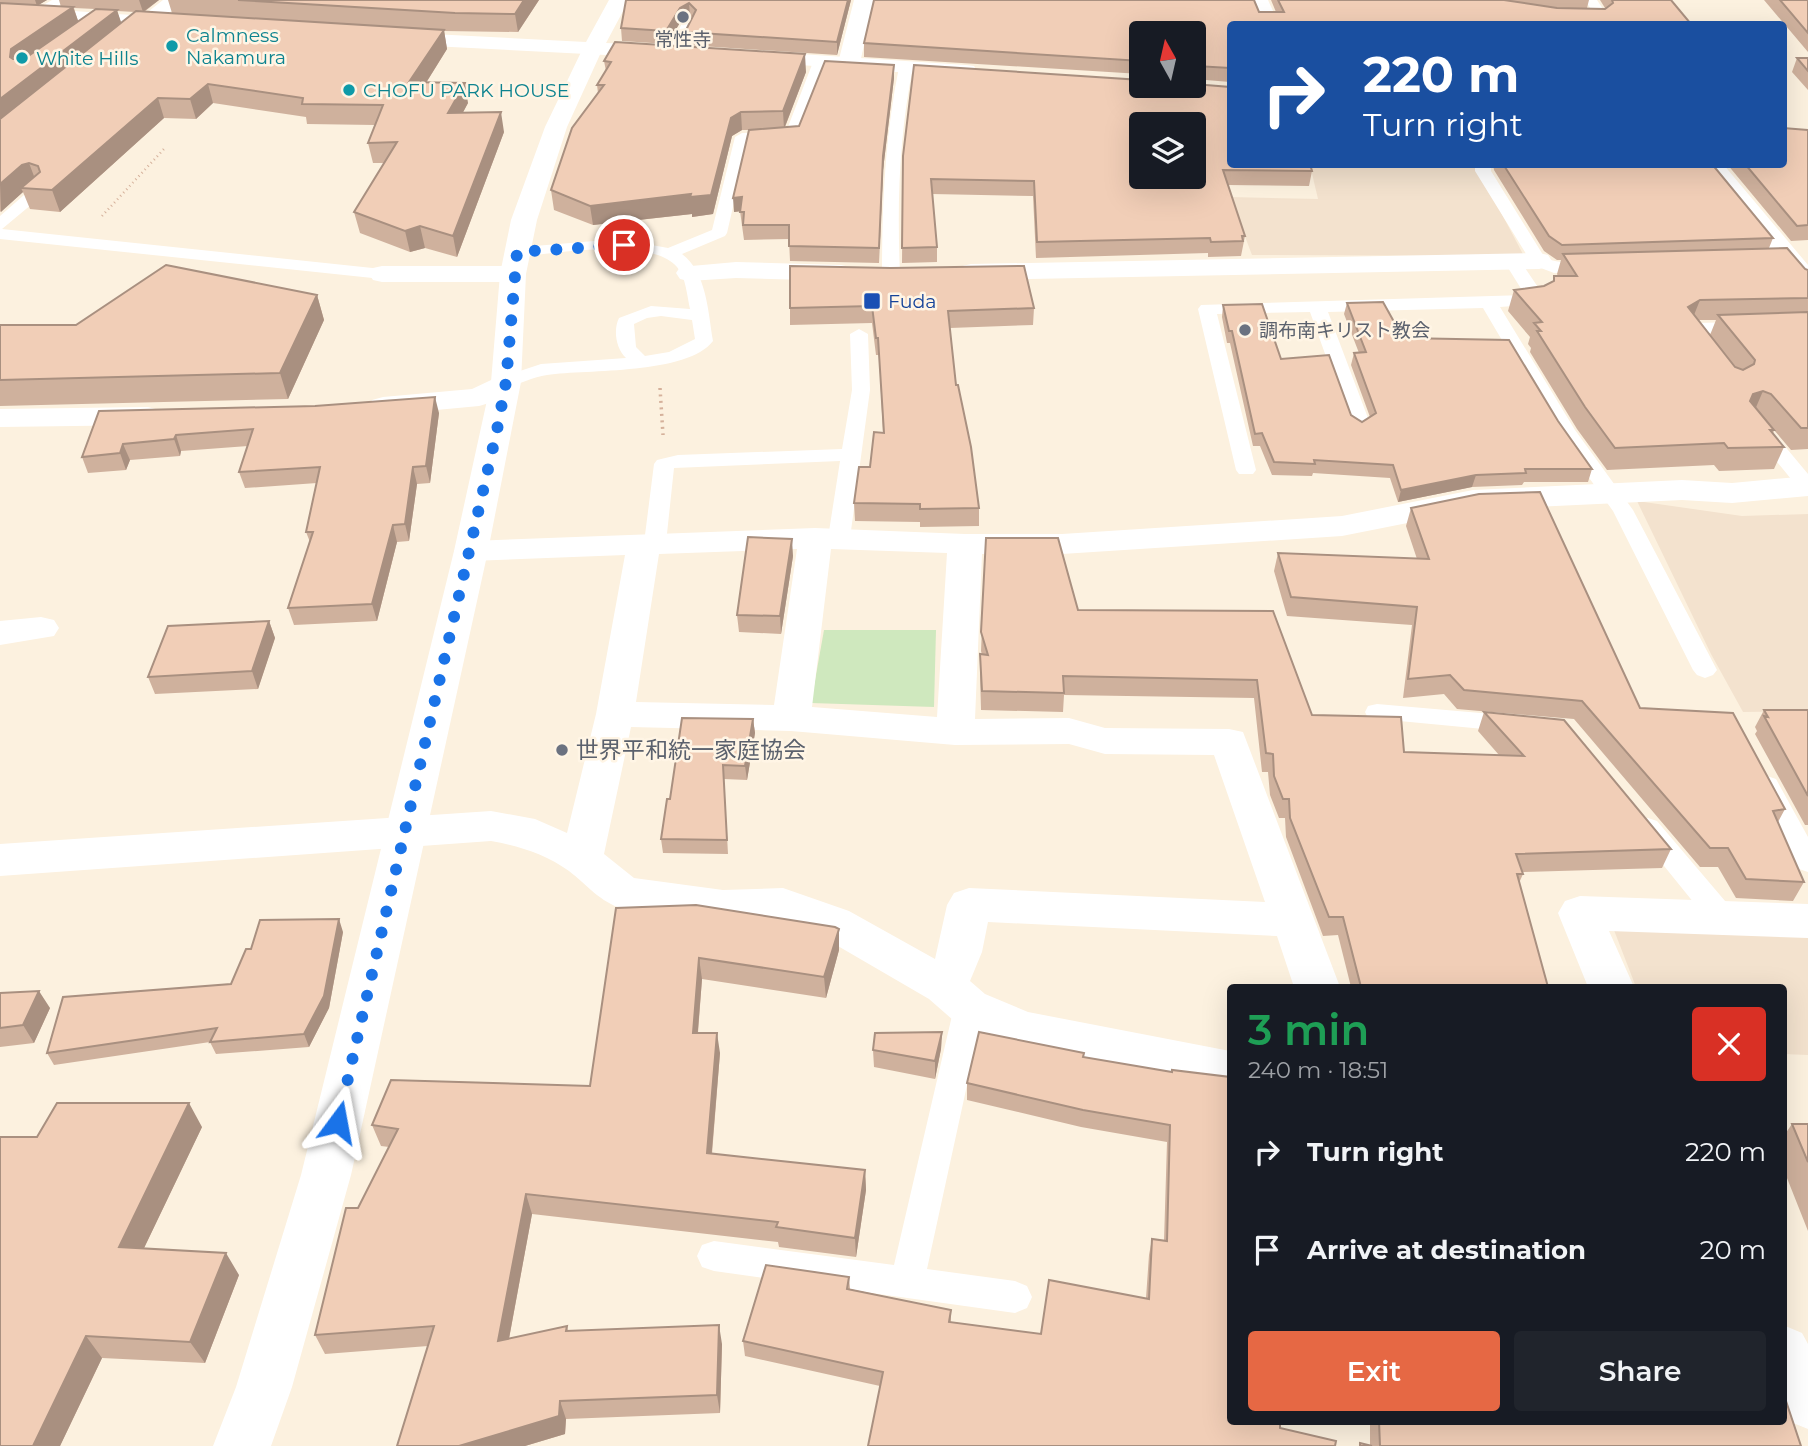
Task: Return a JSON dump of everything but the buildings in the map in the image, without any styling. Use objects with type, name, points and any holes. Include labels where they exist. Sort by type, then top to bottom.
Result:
[{"type":"street","points":[[134,28],[176,0]]},
{"type":"street","points":[[242,1446],[264,1387],[326,1175],[471,551],[506,382],[515,263],[535,181],[556,127],[593,48],[620,0]]},
{"type":"street","points":[[849,63],[864,0]]},
{"type":"street","points":[[1258,0],[1268,21]]},
{"type":"street","points":[[0,12],[100,19],[134,28],[200,25]]},
{"type":"street","points":[[376,37],[698,54]]},
{"type":"street","points":[[737,56],[989,73]]},
{"type":"street","points":[[1713,168],[1786,261],[1808,282]]},
{"type":"street","points":[[945,273],[1526,262]]},
{"type":"street","points":[[382,274],[515,263]]},
{"type":"street","points":[[690,273],[737,270],[918,273]]},
{"type":"street","points":[[359,408],[479,397],[506,382]]},
{"type":"street","points":[[0,418],[173,415]]},
{"type":"street","points":[[471,551],[827,538],[965,544],[1062,544],[1342,526],[1473,500],[1611,492],[1732,493],[1807,486]]},
{"type":"street","points":[[791,718],[827,538]]},
{"type":"street","points":[[582,859],[650,543]]},
{"type":"street","points":[[955,732],[965,544]]},
{"type":"street","points":[[0,633],[41,628]]},
{"type":"street","points":[[615,714],[791,718],[955,732],[1069,731],[1105,741],[1228,742],[1316,984]]},
{"type":"street","points":[[0,860],[491,826],[535,834],[582,859],[623,893],[723,907],[783,905],[834,923],[957,997],[1022,1030],[1227,1070]]},
{"type":"street","points":[[957,997],[960,952],[969,905],[1291,920]]},
{"type":"street","points":[[1610,984],[1580,913],[1808,921]]},
{"type":"street","points":[[1787,1360],[1808,1401]]},
{"type":"lane","points":[[38,14],[61,0]]},
{"type":"lane","points":[[1566,14],[1601,15],[1591,0]]},
{"type":"lane","points":[[80,33],[100,19]]},
{"type":"lane","points":[[672,52],[689,22]]},
{"type":"lane","points":[[672,252],[719,233],[742,137],[792,136],[820,62]]},
{"type":"lane","points":[[891,274],[889,216],[894,119],[906,67]]},
{"type":"lane","points":[[1247,470],[1207,309],[1489,303],[1537,299],[1526,262],[1483,168]]},
{"type":"lane","points":[[0,225],[38,191]]},
{"type":"lane","points":[[0,234],[382,274]]},
{"type":"lane","points":[[506,382],[547,369],[658,360],[696,350],[704,341],[690,273],[672,252],[653,246],[624,245],[515,263]]},
{"type":"lane","points":[[1526,262],[1555,268],[1606,267]]},
{"type":"lane","points":[[1489,303],[1566,432],[1623,510],[1705,670]]},
{"type":"lane","points":[[1317,307],[1361,426]]},
{"type":"lane","points":[[640,361],[627,349],[625,322],[630,318],[643,313],[665,311],[699,317]]},
{"type":"lane","points":[[1717,361],[1692,328],[1808,326]]},
{"type":"lane","points":[[827,538],[851,455],[861,390],[859,334]]},
{"type":"lane","points":[[1753,421],[1807,486]]},
{"type":"lane","points":[[650,543],[664,464],[678,461],[851,455]]},
{"type":"lane","points":[[1377,712],[1538,726]]},
{"type":"lane","points":[[1753,759],[1808,862]]},
{"type":"lane","points":[[1634,812],[1721,916]]},
{"type":"lane","points":[[907,1282],[957,997]]},
{"type":"lane","points":[[714,1256],[1015,1297]]},
{"type":"path","points":[[77,243],[164,149]]},
{"type":"path","points":[[660,387],[664,464]]},
{"type":"shaded area","points":[[1311,168],[1478,168],[1524,256],[1252,255],[1230,197],[1318,199]]},
{"type":"shaded area","points":[[1637,501],[1742,516],[1808,514],[1808,711],[1743,712],[1711,654]]},
{"type":"shaded area","points":[[1612,925],[1808,936],[1808,1055],[1787,1054],[1787,984],[1635,984]]},
{"type":"green space","points":[[824,630],[936,630],[934,707],[811,703]]},
{"type":"place","name":"常性寺","points":[[683,17]]},
{"type":"place","name":"Calmness Nakamura","points":[[172,46]]},
{"type":"place","name":"White Hills","points":[[22,58]]},
{"type":"place","name":"CHOFU PARK HOUSE","points":[[349,90]]},
{"type":"place","name":"Fuda","points":[[872,301]]},
{"type":"place","name":"調布南キリスト教会","points":[[1245,330]]},
{"type":"place","name":"世界平和統一家庭協会","points":[[562,750]]},
{"type":"route","points":[[338,1122],[497,430],[506,382],[513,274],[517,252],[624,245]]}]
